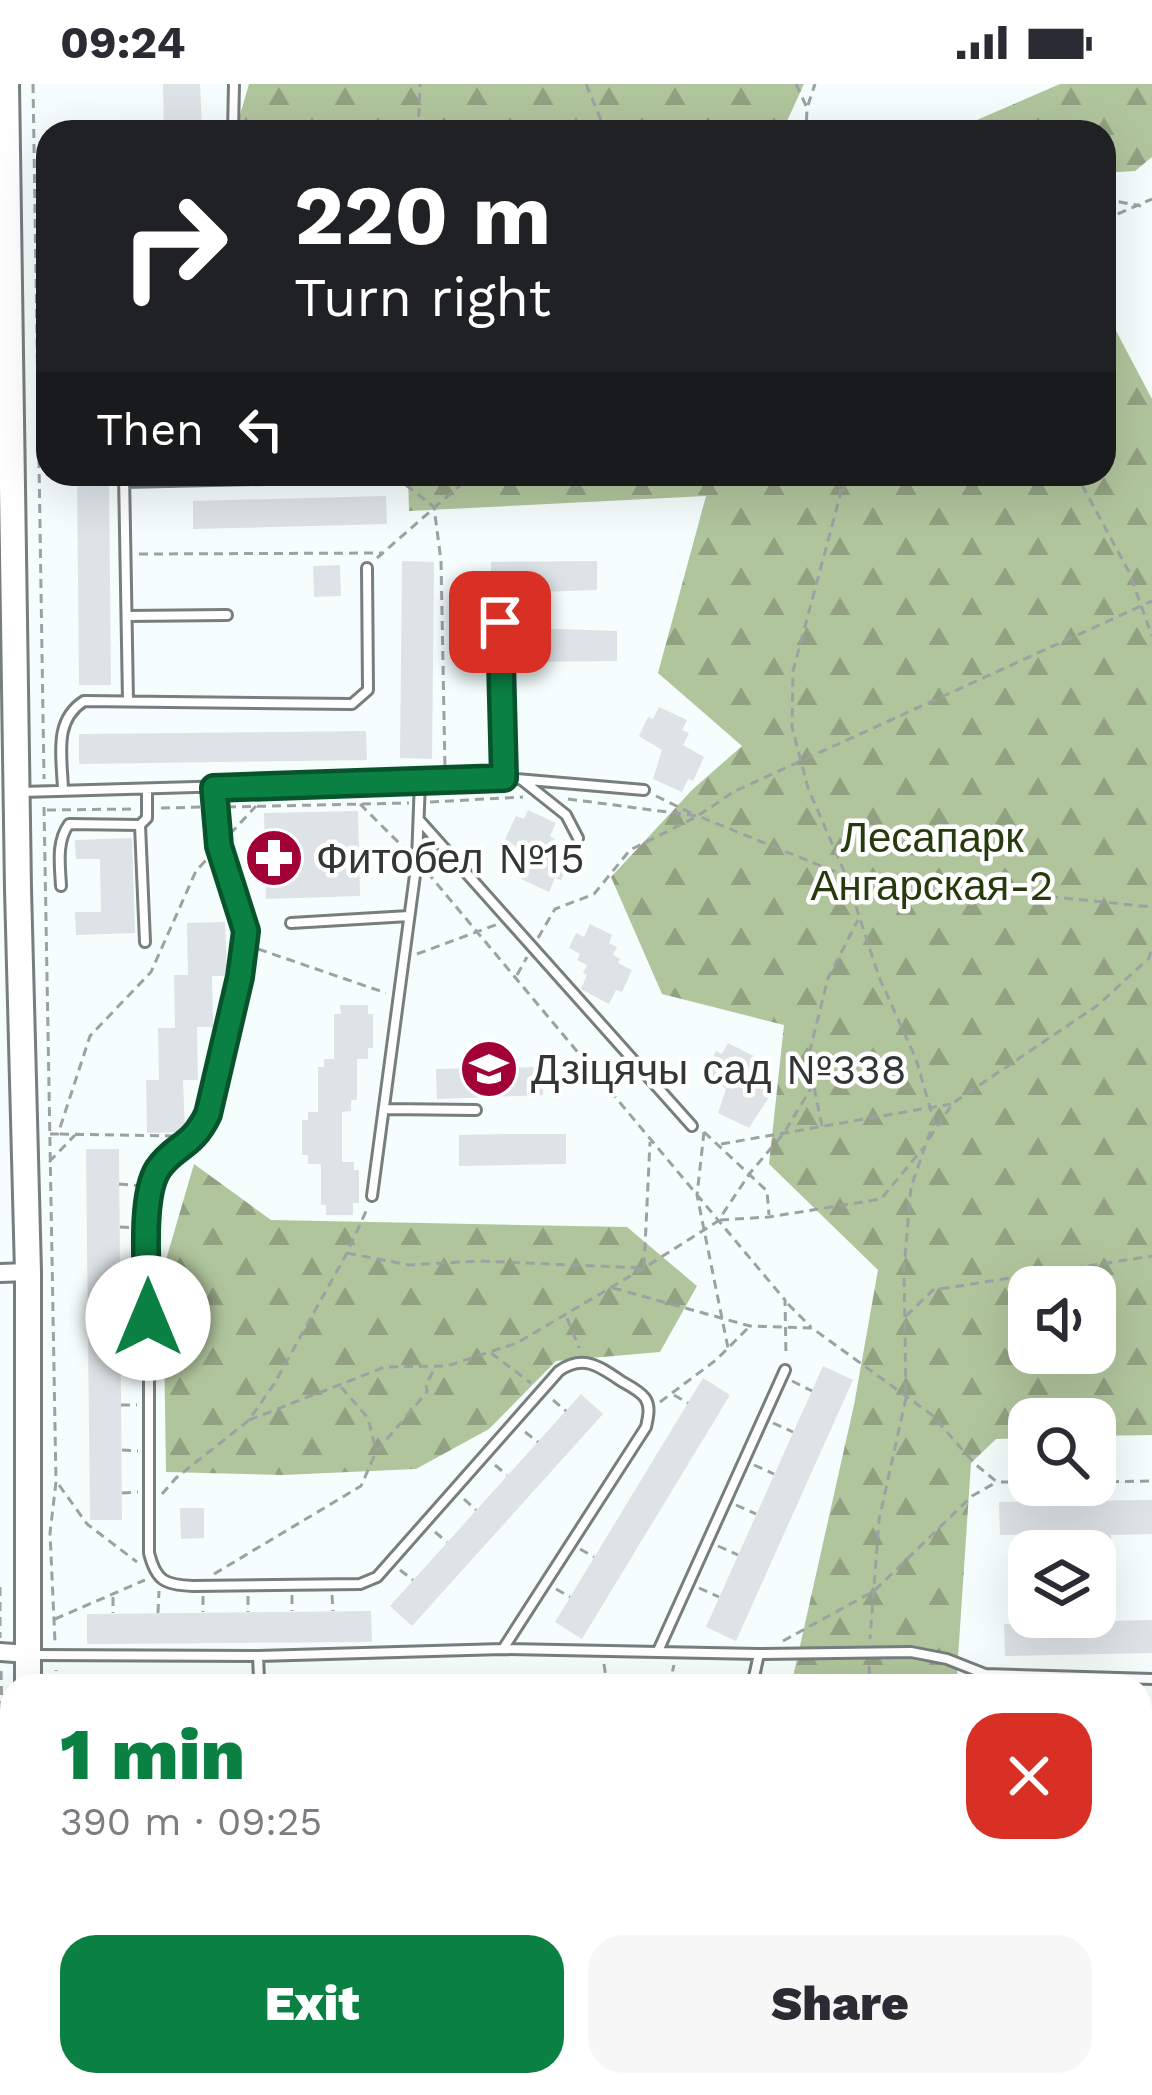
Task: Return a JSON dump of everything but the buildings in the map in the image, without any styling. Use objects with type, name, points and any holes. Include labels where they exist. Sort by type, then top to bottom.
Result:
[{"type":"main road","points":[[6,84],[7,505],[31,792],[9,889],[28,1272],[28,1674]]},
{"type":"street","points":[[0,1273],[28,1272]]},
{"type":"street","points":[[0,1652],[28,1654]]},
{"type":"lane","points":[[233,120],[234,84]]},
{"type":"lane","points":[[124,486],[128,700]]},
{"type":"lane","points":[[63,790],[62,727],[70,710],[84,701],[352,704],[361,699],[368,690],[367,568]]},
{"type":"lane","points":[[126,616],[227,615]]},
{"type":"lane","points":[[500,622],[504,778]]},
{"type":"lane","points":[[31,792],[504,778],[644,790]]},
{"type":"lane","points":[[520,778],[566,815],[578,838]]},
{"type":"lane","points":[[372,1196],[417,860],[420,781]]},
{"type":"lane","points":[[214,788],[219,846],[242,909],[245,945],[208,1114],[197,1136],[163,1163],[152,1187],[148,1451],[149,1553],[155,1576],[168,1585],[193,1586],[360,1584],[376,1576],[559,1371],[584,1361],[644,1396],[649,1411],[643,1432],[503,1649]]},
{"type":"lane","points":[[145,941],[140,826],[148,808],[146,789]]},
{"type":"lane","points":[[419,820],[692,1126]]},
{"type":"lane","points":[[61,886],[60,849],[69,824],[140,826]]},
{"type":"lane","points":[[291,923],[410,916]]},
{"type":"lane","points":[[386,1109],[476,1110]]},
{"type":"lane","points":[[658,1651],[784,1373]]},
{"type":"lane","points":[[28,1654],[258,1656],[503,1649],[869,1653],[931,1656],[985,1674]]},
{"type":"lane","points":[[755,1674],[759,1654]]},
{"type":"lane","points":[[258,1656],[259,1674]]},
{"type":"path","points":[[33,84],[31,792],[44,810],[56,1482],[50,1533],[56,1674]]},
{"type":"path","points":[[418,120],[420,84]]},
{"type":"path","points":[[586,84],[601,120]]},
{"type":"path","points":[[796,84],[806,108]]},
{"type":"path","points":[[806,120],[815,84]]},
{"type":"path","points":[[1116,216],[1152,199]]},
{"type":"path","points":[[1116,201],[1143,206]]},
{"type":"path","points":[[408,486],[434,507],[441,561],[446,780]]},
{"type":"path","points":[[367,568],[459,486]]},
{"type":"path","points":[[840,486],[840,496]]},
{"type":"path","points":[[845,486],[793,671],[792,727],[879,977],[916,1059],[934,1121],[911,1187],[904,1269],[906,1398],[879,1520],[870,1674]]},
{"type":"path","points":[[1083,486],[1129,572],[1152,636]]},
{"type":"path","points":[[125,554],[383,553]]},
{"type":"path","points":[[516,976],[555,910],[594,894],[630,850],[698,816],[735,791],[1152,601]]},
{"type":"path","points":[[644,790],[846,876],[1152,907]]},
{"type":"path","points":[[44,810],[547,796],[698,816]]},
{"type":"path","points":[[361,804],[478,931],[785,1300],[812,1328],[932,1415],[997,1482]]},
{"type":"path","points":[[58,1134],[90,1036],[151,971],[196,871],[256,806]]},
{"type":"path","points":[[822,1126],[808,1058],[814,1024],[829,978],[859,918]]},
{"type":"path","points":[[404,958],[508,920]]},
{"type":"path","points":[[245,945],[399,997]]},
{"type":"path","points":[[718,1221],[881,1199],[953,1103],[1098,1005],[1149,958],[1152,948]]},
{"type":"path","points":[[249,1420],[385,1367],[447,1366],[518,1343],[718,1221],[784,1133],[813,1085]]},
{"type":"path","points":[[722,1144],[953,1103]]},
{"type":"path","points":[[692,1126],[722,1144],[767,1191],[769,1217]]},
{"type":"path","points":[[704,1132],[697,1195],[728,1348]]},
{"type":"path","points":[[49,1134],[197,1136]]},
{"type":"path","points":[[49,1162],[76,1134]]},
{"type":"path","points":[[644,1268],[651,1138]]},
{"type":"path","points":[[119,1184],[152,1187]]},
{"type":"path","points":[[150,1509],[176,1478],[249,1420],[347,1253],[372,1196]]},
{"type":"path","points":[[120,1227],[149,1228]]},
{"type":"path","points":[[347,1253],[409,1265],[479,1262],[644,1268]]},
{"type":"path","points":[[905,1317],[934,1291],[1152,1256]]},
{"type":"path","points":[[120,1272],[148,1274]]},
{"type":"path","points":[[611,1287],[750,1326],[812,1328]]},
{"type":"path","points":[[785,1300],[784,1373],[812,1391]]},
{"type":"path","points":[[566,1314],[584,1361]]},
{"type":"path","points":[[121,1317],[148,1318]]},
{"type":"path","points":[[649,1411],[750,1326]]},
{"type":"path","points":[[489,1352],[566,1411]]},
{"type":"path","points":[[121,1362],[148,1363]]},
{"type":"path","points":[[193,1586],[361,1486],[376,1451],[427,1392],[436,1366]]},
{"type":"path","points":[[340,1385],[368,1418],[376,1451]]},
{"type":"path","points":[[671,1394],[688,1403]]},
{"type":"path","points":[[121,1405],[148,1404]]},
{"type":"path","points":[[763,1419],[793,1432]]},
{"type":"path","points":[[514,1424],[538,1442]]},
{"type":"path","points":[[122,1450],[148,1451]]},
{"type":"path","points":[[485,1457],[507,1475]]},
{"type":"path","points":[[744,1461],[774,1474]]},
{"type":"path","points":[[1116,1482],[1152,1481]]},
{"type":"path","points":[[56,1482],[87,1523],[155,1576],[158,1613]]},
{"type":"path","points":[[759,1654],[874,1591],[972,1496],[997,1482],[1008,1482]]},
{"type":"path","points":[[454,1490],[476,1510]]},
{"type":"path","points":[[726,1501],[756,1514]]},
{"type":"path","points":[[425,1523],[447,1542]]},
{"type":"path","points":[[708,1541],[738,1555]]},
{"type":"path","points":[[390,1562],[413,1580]]},
{"type":"path","points":[[53,1619],[155,1576]]},
{"type":"path","points":[[545,1583],[570,1597]]},
{"type":"path","points":[[689,1583],[719,1597]]},
{"type":"path","points":[[0,1587],[0,1652]]},
{"type":"path","points":[[113,1595],[113,1613]]},
{"type":"path","points":[[672,1674],[677,1651]]},
{"type":"path","points":[[602,1652],[606,1674]]},
{"type":"green space","points":[[249,84],[804,84],[788,120],[238,120]]},
{"type":"green space","points":[[1060,84],[1152,84],[1152,157],[1135,171],[1116,172],[1116,120],[977,120]]},
{"type":"green space","name":"Лесапарк Ангарская-2","points":[[1116,331],[1152,399],[1152,1435],[1116,1436],[1116,1398],[1008,1398],[1008,1439],[996,1439],[971,1463],[958,1674],[794,1674],[854,1405],[878,1270],[769,1164],[784,1025],[662,994],[611,877],[693,789],[742,746],[658,673],[706,496],[409,511],[408,486],[1116,486]]},
{"type":"green space","points":[[194,1164],[271,1220],[627,1227],[697,1286],[660,1352],[556,1361],[489,1429],[416,1469],[283,1475],[166,1472],[163,1270]]},
{"type":"place","name":"Фитобел №15","points":[[274,858]]},
{"type":"place","name":"Дзіцячы сад №338","points":[[489,1069]]},
{"type":"route","points":[[148,1318],[149,1202],[155,1173],[197,1136],[208,1114],[245,945],[242,909],[219,846],[214,788],[504,778],[500,622]]}]
